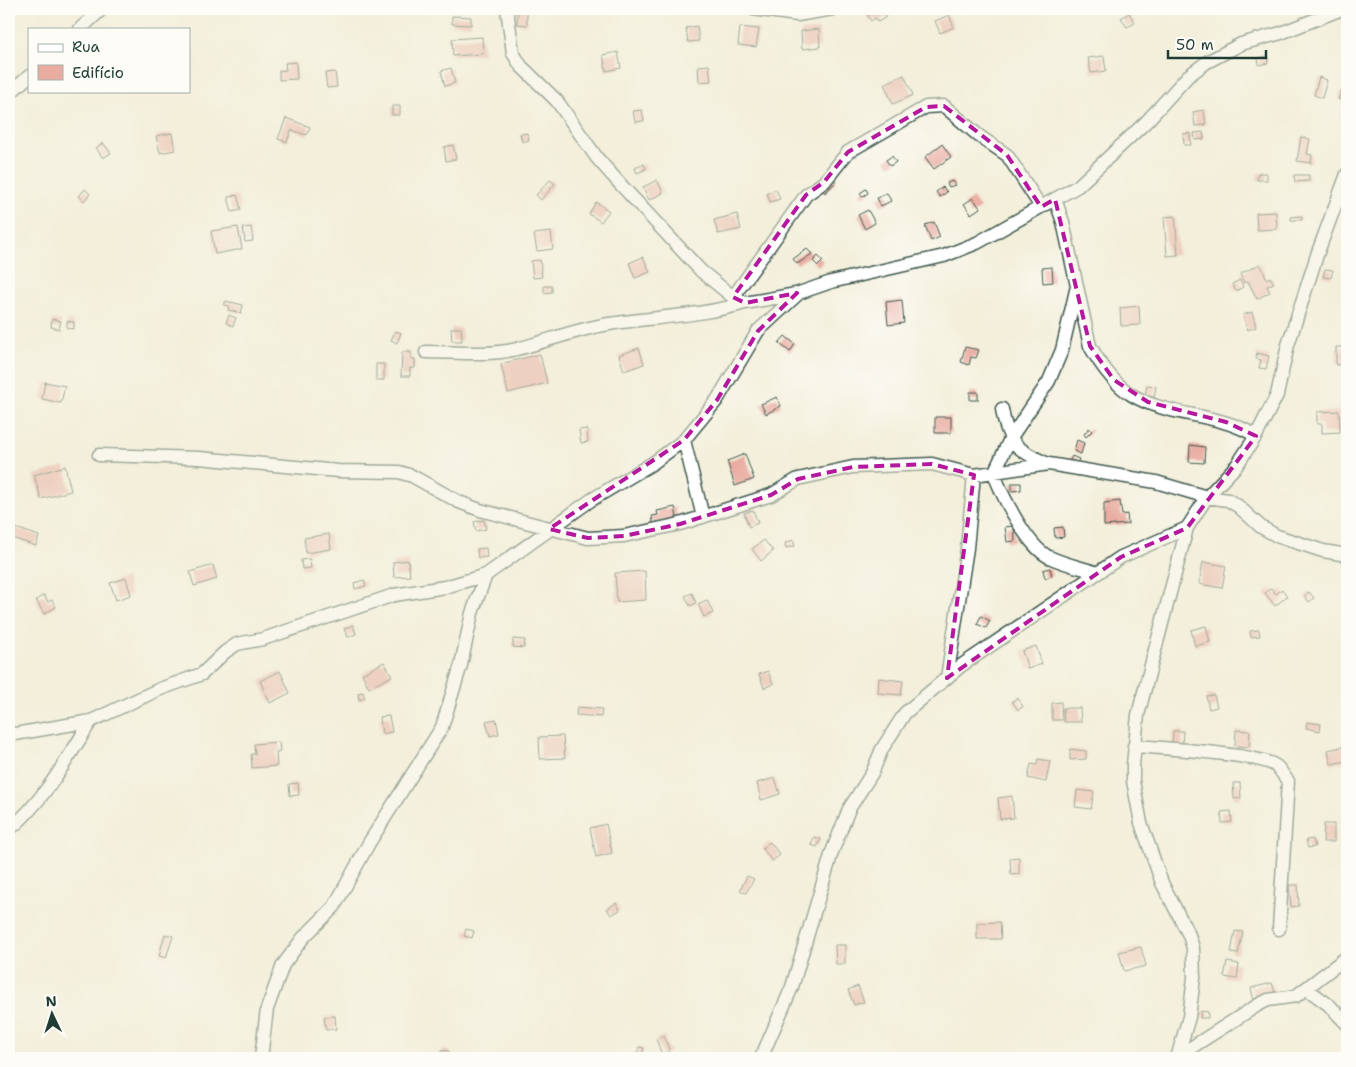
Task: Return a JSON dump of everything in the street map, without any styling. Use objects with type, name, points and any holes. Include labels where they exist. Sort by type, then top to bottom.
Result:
[{"type":"street","points":[[81,28],[102,9]]},
{"type":"street","points":[[507,9],[513,53],[521,66],[557,101],[597,158],[620,185],[701,271],[733,297],[745,302]]},
{"type":"street","points":[[753,9],[797,15],[833,9]]},
{"type":"street","points":[[426,352],[497,352],[517,349],[564,334],[608,324],[723,309],[745,302],[799,293],[831,282],[957,252],[1001,231],[1078,186],[1112,156],[1188,76],[1207,62],[1241,44],[1281,32],[1342,9]]},
{"type":"street","points":[[9,94],[28,77]]},
{"type":"street","points":[[733,297],[806,195],[824,182],[848,152],[926,106],[944,106],[979,136],[1007,155],[1041,207]]},
{"type":"street","points":[[1177,1057],[1189,1017],[1194,978],[1193,948],[1189,934],[1162,883],[1142,823],[1133,781],[1134,746],[1138,715],[1187,528],[1207,497],[1236,465],[1256,436],[1277,395],[1288,345],[1347,174]]},
{"type":"street","points":[[1055,199],[1063,222],[1076,290],[1090,346],[1104,368],[1132,395],[1176,411],[1226,422],[1256,436]]},
{"type":"street","points":[[994,473],[1010,439],[1049,381],[1062,350],[1076,290]]},
{"type":"street","points":[[9,735],[91,721],[160,689],[202,674],[225,652],[237,644],[263,639],[394,595],[445,586],[486,575],[591,500],[653,463],[684,440],[717,400],[758,331],[799,293]]},
{"type":"street","points":[[1002,409],[1004,426],[1015,445],[1028,455],[1048,464],[1156,482],[1207,497],[1228,500],[1238,506],[1260,527],[1278,536],[1322,551],[1347,555]]},
{"type":"street","points":[[684,440],[703,517]]},
{"type":"street","points":[[99,454],[199,458],[338,471],[399,472],[412,476],[460,502],[480,510],[588,538],[624,536],[703,517],[771,495],[798,478],[852,467],[932,464],[974,475],[1048,464]]},
{"type":"street","points":[[994,473],[1019,523],[1039,550],[1049,557],[1098,573]]},
{"type":"street","points":[[947,678],[967,548],[974,475]]},
{"type":"street","points":[[762,1058],[792,987],[832,852],[849,809],[872,773],[882,749],[905,713],[947,678],[1098,573],[1138,548],[1187,528]]},
{"type":"street","points":[[262,1058],[267,1009],[283,966],[303,938],[334,907],[369,843],[442,727],[461,665],[472,613],[486,575]]},
{"type":"street","points":[[9,830],[31,810],[91,721]]},
{"type":"street","points":[[1134,746],[1236,756],[1266,762],[1276,766],[1288,781],[1279,929]]},
{"type":"street","points":[[1177,1057],[1258,1005],[1268,1000],[1296,996],[1347,957]]},
{"type":"street","points":[[1307,989],[1329,1005],[1347,1024]]},
{"type":"highlighted area","points":[[944,106],[1007,155],[1041,207],[1055,199],[1090,346],[1114,380],[1148,402],[1226,422],[1256,436],[1187,528],[1121,557],[947,678],[974,475],[932,464],[853,467],[798,479],[771,495],[680,524],[624,536],[588,538],[549,529],[684,440],[717,400],[758,331],[797,293],[745,303],[733,297],[806,195],[824,182],[848,152],[926,107]]},
{"type":"building","points":[[518,9],[527,9],[527,25],[517,24]]},
{"type":"building","points":[[871,9],[881,9],[886,17],[878,22],[875,18],[871,21],[867,15],[870,14],[868,11]]},
{"type":"building","points":[[1129,13],[1135,23],[1127,27],[1121,18]]},
{"type":"building","points":[[949,15],[954,27],[940,33],[935,21]]},
{"type":"building","points":[[452,16],[471,17],[471,25],[452,24]]},
{"type":"building","points":[[697,26],[699,41],[688,42],[686,28]]},
{"type":"building","points":[[740,27],[759,29],[756,47],[738,45]]},
{"type":"building","points":[[819,29],[820,47],[802,49],[801,31]]},
{"type":"building","points":[[482,37],[483,54],[453,56],[452,39]]},
{"type":"building","points":[[618,52],[621,68],[606,71],[603,55]]},
{"type":"building","points":[[1104,56],[1106,71],[1091,73],[1088,58]]},
{"type":"building","points":[[1267,56],[1268,63],[1259,65],[1258,58]]},
{"type":"building","points":[[296,62],[297,79],[279,80],[279,71],[286,70],[285,63]]},
{"type":"building","points":[[709,65],[711,81],[699,82],[698,66]]},
{"type":"building","points":[[451,68],[455,83],[445,86],[441,71]]},
{"type":"building","points":[[335,72],[337,87],[327,88],[325,73]]},
{"type":"building","points":[[904,75],[913,95],[893,104],[884,84]]},
{"type":"building","points":[[1319,77],[1327,80],[1322,98],[1314,95]]},
{"type":"building","points":[[1341,91],[1347,93],[1347,102],[1338,99]]},
{"type":"building","points":[[392,106],[400,106],[400,115],[392,115]]},
{"type":"building","points":[[642,110],[644,121],[635,122],[633,111]]},
{"type":"building","points":[[1204,110],[1206,125],[1195,126],[1193,112]]},
{"type":"building","points":[[286,118],[310,127],[307,135],[291,130],[287,142],[278,139]]},
{"type":"building","points":[[1203,132],[1204,139],[1195,140],[1194,133]]},
{"type":"building","points":[[172,133],[175,150],[160,153],[156,136]]},
{"type":"building","points":[[527,133],[529,140],[522,142],[520,134]]},
{"type":"building","points":[[1190,133],[1191,145],[1184,145],[1183,134]]},
{"type":"building","points":[[1301,137],[1310,139],[1307,154],[1312,155],[1311,163],[1297,161]]},
{"type":"building","points":[[103,143],[111,153],[103,158],[96,148]]},
{"type":"building","points":[[942,144],[951,157],[934,169],[925,157]]},
{"type":"building","points":[[453,145],[456,159],[446,161],[444,147]]},
{"type":"building","points":[[892,156],[896,162],[890,166],[886,160]]},
{"type":"building","points":[[644,164],[646,169],[637,173],[635,168]]},
{"type":"building","points":[[1258,173],[1267,173],[1267,180],[1257,180]]},
{"type":"building","points":[[1294,175],[1309,175],[1309,181],[1295,182]]},
{"type":"building","points":[[831,176],[836,182],[825,193],[820,187]]},
{"type":"building","points":[[550,180],[555,184],[541,200],[536,195]]},
{"type":"building","points":[[657,180],[663,193],[649,200],[643,187]]},
{"type":"building","points":[[952,181],[955,185],[949,187],[947,183]]},
{"type":"building","points":[[943,187],[947,192],[940,197],[936,192]]},
{"type":"building","points":[[85,189],[90,194],[84,201],[79,196]]},
{"type":"building","points":[[776,189],[780,199],[770,202],[767,193]]},
{"type":"building","points":[[866,189],[868,193],[862,197],[860,193]]},
{"type":"building","points":[[887,193],[891,201],[881,206],[877,198]]},
{"type":"building","points":[[237,195],[241,210],[232,212],[228,197]]},
{"type":"building","points":[[973,198],[980,208],[971,214],[964,204]]},
{"type":"building","points":[[596,202],[609,211],[601,222],[589,214]]},
{"type":"building","points":[[868,210],[875,223],[865,229],[858,215]]},
{"type":"building","points":[[1276,212],[1277,229],[1257,230],[1256,213]]},
{"type":"building","points":[[737,214],[741,229],[718,234],[714,220]]},
{"type":"building","points":[[1175,216],[1178,255],[1167,256],[1164,217]]},
{"type":"building","points":[[1302,216],[1302,220],[1291,220],[1291,217]]},
{"type":"building","points":[[934,222],[940,237],[931,241],[925,225]]},
{"type":"building","points":[[238,227],[242,249],[215,254],[211,231]]},
{"type":"building","points":[[251,227],[253,241],[245,242],[243,228]]},
{"type":"building","points":[[551,232],[553,249],[537,251],[534,234]]},
{"type":"building","points":[[807,249],[812,254],[797,264],[793,259]]},
{"type":"building","points":[[818,256],[823,261],[818,266],[813,261]]},
{"type":"building","points":[[643,257],[650,272],[635,278],[629,263]]},
{"type":"building","points":[[540,260],[542,277],[533,278],[531,261]]},
{"type":"building","points":[[1260,264],[1267,279],[1270,277],[1274,283],[1267,286],[1270,292],[1257,299],[1248,281],[1244,283],[1240,274]]},
{"type":"building","points":[[1052,267],[1053,282],[1043,283],[1042,268]]},
{"type":"building","points":[[1325,269],[1333,270],[1331,278],[1323,277]]},
{"type":"building","points":[[1240,280],[1243,287],[1236,291],[1232,284]]},
{"type":"building","points":[[544,286],[552,286],[552,292],[544,293]]},
{"type":"building","points":[[902,300],[904,323],[888,325],[886,302]]},
{"type":"building","points":[[226,301],[243,305],[241,313],[228,310],[229,306],[224,305]]},
{"type":"building","points":[[1139,306],[1140,325],[1121,326],[1120,308]]},
{"type":"building","points":[[1252,312],[1256,327],[1248,330],[1243,315]]},
{"type":"building","points":[[229,315],[236,318],[233,326],[226,323]]},
{"type":"building","points":[[52,319],[61,321],[59,329],[51,327]]},
{"type":"building","points":[[67,321],[74,322],[74,329],[67,328]]},
{"type":"building","points":[[451,328],[461,328],[462,341],[452,341]]},
{"type":"building","points":[[395,331],[401,333],[397,343],[391,340]]},
{"type":"building","points":[[785,336],[795,344],[790,352],[779,343]]},
{"type":"building","points":[[965,347],[979,350],[976,358],[971,357],[969,365],[961,362]]},
{"type":"building","points":[[1336,347],[1347,347],[1347,364],[1336,365]]},
{"type":"building","points":[[639,348],[644,364],[624,371],[619,355]]},
{"type":"building","points":[[402,352],[411,352],[411,359],[415,359],[415,368],[410,368],[410,376],[401,376]]},
{"type":"building","points":[[1257,353],[1269,356],[1266,369],[1259,368],[1261,360],[1256,359]]},
{"type":"building","points":[[540,354],[547,383],[508,393],[501,364]]},
{"type":"building","points":[[376,364],[384,364],[384,380],[376,380]]},
{"type":"building","points":[[45,382],[65,386],[61,403],[42,399]]},
{"type":"building","points":[[1147,385],[1156,386],[1154,398],[1145,396]]},
{"type":"building","points":[[970,392],[978,392],[978,400],[970,400]]},
{"type":"building","points":[[777,397],[781,406],[766,414],[761,404]]},
{"type":"building","points":[[1339,411],[1340,432],[1322,433],[1322,424],[1317,424],[1317,412]]},
{"type":"building","points":[[935,417],[951,417],[951,433],[935,433]]},
{"type":"building","points":[[1089,428],[1092,431],[1086,437],[1084,434]]},
{"type":"building","points":[[587,429],[588,442],[581,443],[579,430]]},
{"type":"building","points":[[1077,440],[1084,443],[1081,454],[1074,451]]},
{"type":"building","points":[[1190,445],[1205,447],[1204,463],[1189,462]]},
{"type":"building","points":[[745,454],[754,479],[735,486],[727,461]]},
{"type":"building","points":[[1072,456],[1079,459],[1077,464],[1069,462]]},
{"type":"building","points":[[65,466],[71,491],[41,499],[34,475]]},
{"type":"building","points":[[1012,483],[1021,483],[1021,490],[1012,491]]},
{"type":"building","points":[[1120,501],[1122,515],[1127,514],[1128,524],[1104,526],[1104,503]]},
{"type":"building","points":[[675,507],[677,518],[653,523],[652,516],[658,515],[657,511]]},
{"type":"building","points":[[753,510],[758,523],[749,527],[744,513]]},
{"type":"building","points":[[484,520],[486,529],[476,531],[474,522]]},
{"type":"building","points":[[10,526],[39,536],[36,546],[9,537]]},
{"type":"building","points":[[1014,526],[1015,541],[1007,542],[1005,527]]},
{"type":"building","points":[[1063,527],[1064,537],[1055,538],[1054,528]]},
{"type":"building","points":[[329,534],[331,549],[306,553],[304,538]]},
{"type":"building","points":[[764,540],[773,551],[761,561],[752,549]]},
{"type":"building","points":[[793,540],[795,546],[786,548],[785,543]]},
{"type":"building","points":[[486,548],[487,557],[478,558],[477,549]]},
{"type":"building","points":[[310,559],[311,568],[302,569],[301,560]]},
{"type":"building","points":[[408,560],[410,576],[394,577],[393,562]]},
{"type":"building","points":[[1203,562],[1226,566],[1222,588],[1199,584]]},
{"type":"building","points":[[213,565],[217,579],[194,586],[190,572]]},
{"type":"building","points":[[1050,568],[1052,576],[1045,578],[1043,570]]},
{"type":"building","points":[[645,571],[646,600],[617,602],[615,573]]},
{"type":"building","points":[[126,578],[131,595],[116,600],[110,583]]},
{"type":"building","points":[[364,580],[366,586],[355,589],[354,583]]},
{"type":"building","points":[[1271,588],[1276,594],[1282,589],[1287,596],[1275,606],[1265,593]]},
{"type":"building","points":[[1309,592],[1314,598],[1309,602],[1304,596]]},
{"type":"building","points":[[692,593],[696,603],[690,606],[685,596]]},
{"type":"building","points":[[44,595],[48,602],[52,600],[56,607],[44,614],[36,600]]},
{"type":"building","points":[[707,600],[713,613],[704,617],[698,604]]},
{"type":"building","points":[[981,616],[990,621],[986,628],[977,624]]},
{"type":"building","points":[[353,625],[356,634],[348,637],[344,629]]},
{"type":"building","points":[[1206,626],[1210,642],[1195,646],[1191,630]]},
{"type":"building","points":[[1259,630],[1260,636],[1251,637],[1250,631]]},
{"type":"building","points":[[513,639],[525,640],[524,648],[513,647]]},
{"type":"building","points":[[1036,646],[1042,664],[1028,669],[1022,651]]},
{"type":"building","points":[[384,662],[392,676],[369,688],[362,674]]},
{"type":"building","points":[[280,671],[290,693],[270,703],[260,681]]},
{"type":"building","points":[[768,671],[773,684],[764,688],[759,674]]},
{"type":"building","points":[[879,678],[903,681],[901,695],[878,693]]},
{"type":"building","points":[[363,692],[365,698],[359,700],[358,693]]},
{"type":"building","points":[[1214,695],[1217,707],[1209,709],[1206,696]]},
{"type":"building","points":[[1018,698],[1023,707],[1018,710],[1012,701]]},
{"type":"building","points":[[1061,702],[1062,720],[1052,720],[1052,703]]},
{"type":"building","points":[[577,707],[602,709],[601,717],[576,715]]},
{"type":"building","points":[[1063,708],[1080,708],[1081,722],[1064,722]]},
{"type":"building","points":[[389,716],[392,732],[382,734],[380,717]]},
{"type":"building","points":[[496,719],[499,734],[490,736],[486,721]]},
{"type":"building","points":[[1307,722],[1321,724],[1320,731],[1306,728]]},
{"type":"building","points":[[1236,730],[1250,731],[1249,747],[1235,746]]},
{"type":"building","points":[[1173,731],[1183,731],[1182,747],[1172,746]]},
{"type":"building","points":[[563,736],[565,758],[540,759],[539,737]]},
{"type":"building","points":[[279,742],[280,751],[276,752],[277,766],[252,768],[251,754],[255,754],[254,744]]},
{"type":"building","points":[[1346,746],[1347,761],[1331,764],[1328,750]]},
{"type":"building","points":[[1070,749],[1086,751],[1086,759],[1070,760]]},
{"type":"building","points":[[1038,759],[1050,761],[1046,782],[1028,778],[1031,764],[1037,765]]},
{"type":"building","points":[[775,778],[780,794],[761,800],[757,783]]},
{"type":"building","points":[[298,783],[299,795],[290,796],[289,784]]},
{"type":"building","points":[[1233,783],[1240,783],[1241,798],[1234,799]]},
{"type":"building","points":[[1077,790],[1094,792],[1091,809],[1075,807]]},
{"type":"building","points":[[1012,796],[1014,818],[1000,819],[998,798]]},
{"type":"building","points":[[1231,811],[1232,822],[1222,823],[1221,812]]},
{"type":"building","points":[[606,824],[612,853],[596,857],[590,828]]},
{"type":"building","points":[[1324,824],[1334,824],[1334,842],[1323,842]]},
{"type":"building","points":[[814,837],[821,839],[817,847],[811,845]]},
{"type":"building","points":[[1313,839],[1315,847],[1308,848],[1306,840]]},
{"type":"building","points":[[770,842],[780,855],[772,861],[762,848]]},
{"type":"building","points":[[1019,857],[1019,874],[1011,875],[1010,858]]},
{"type":"building","points":[[747,876],[754,879],[746,893],[740,890]]},
{"type":"building","points":[[1289,885],[1298,885],[1299,906],[1291,907]]},
{"type":"building","points":[[616,903],[620,910],[611,915],[607,909]]},
{"type":"building","points":[[1000,922],[1001,939],[977,939],[977,923]]},
{"type":"building","points":[[466,929],[474,931],[472,938],[464,936]]},
{"type":"building","points":[[1235,931],[1243,932],[1238,954],[1231,953]]},
{"type":"building","points":[[165,934],[173,936],[166,958],[159,956]]},
{"type":"building","points":[[835,945],[845,945],[845,964],[836,964]]},
{"type":"building","points":[[1141,947],[1146,966],[1124,971],[1119,952]]},
{"type":"building","points":[[1227,962],[1239,964],[1237,979],[1224,977]]},
{"type":"building","points":[[1272,983],[1276,996],[1254,1002],[1251,988]]},
{"type":"building","points":[[858,986],[864,1002],[854,1005],[848,990]]},
{"type":"building","points":[[1201,1011],[1208,1012],[1208,1018],[1200,1018]]},
{"type":"building","points":[[335,1016],[336,1029],[326,1030],[324,1017]]},
{"type":"building","points":[[664,1036],[670,1052],[662,1055],[656,1039]]},
{"type":"building","points":[[639,1047],[644,1048],[641,1058],[636,1057]]},
{"type":"building","points":[[442,1050],[449,1051],[448,1058],[441,1058]]}]
